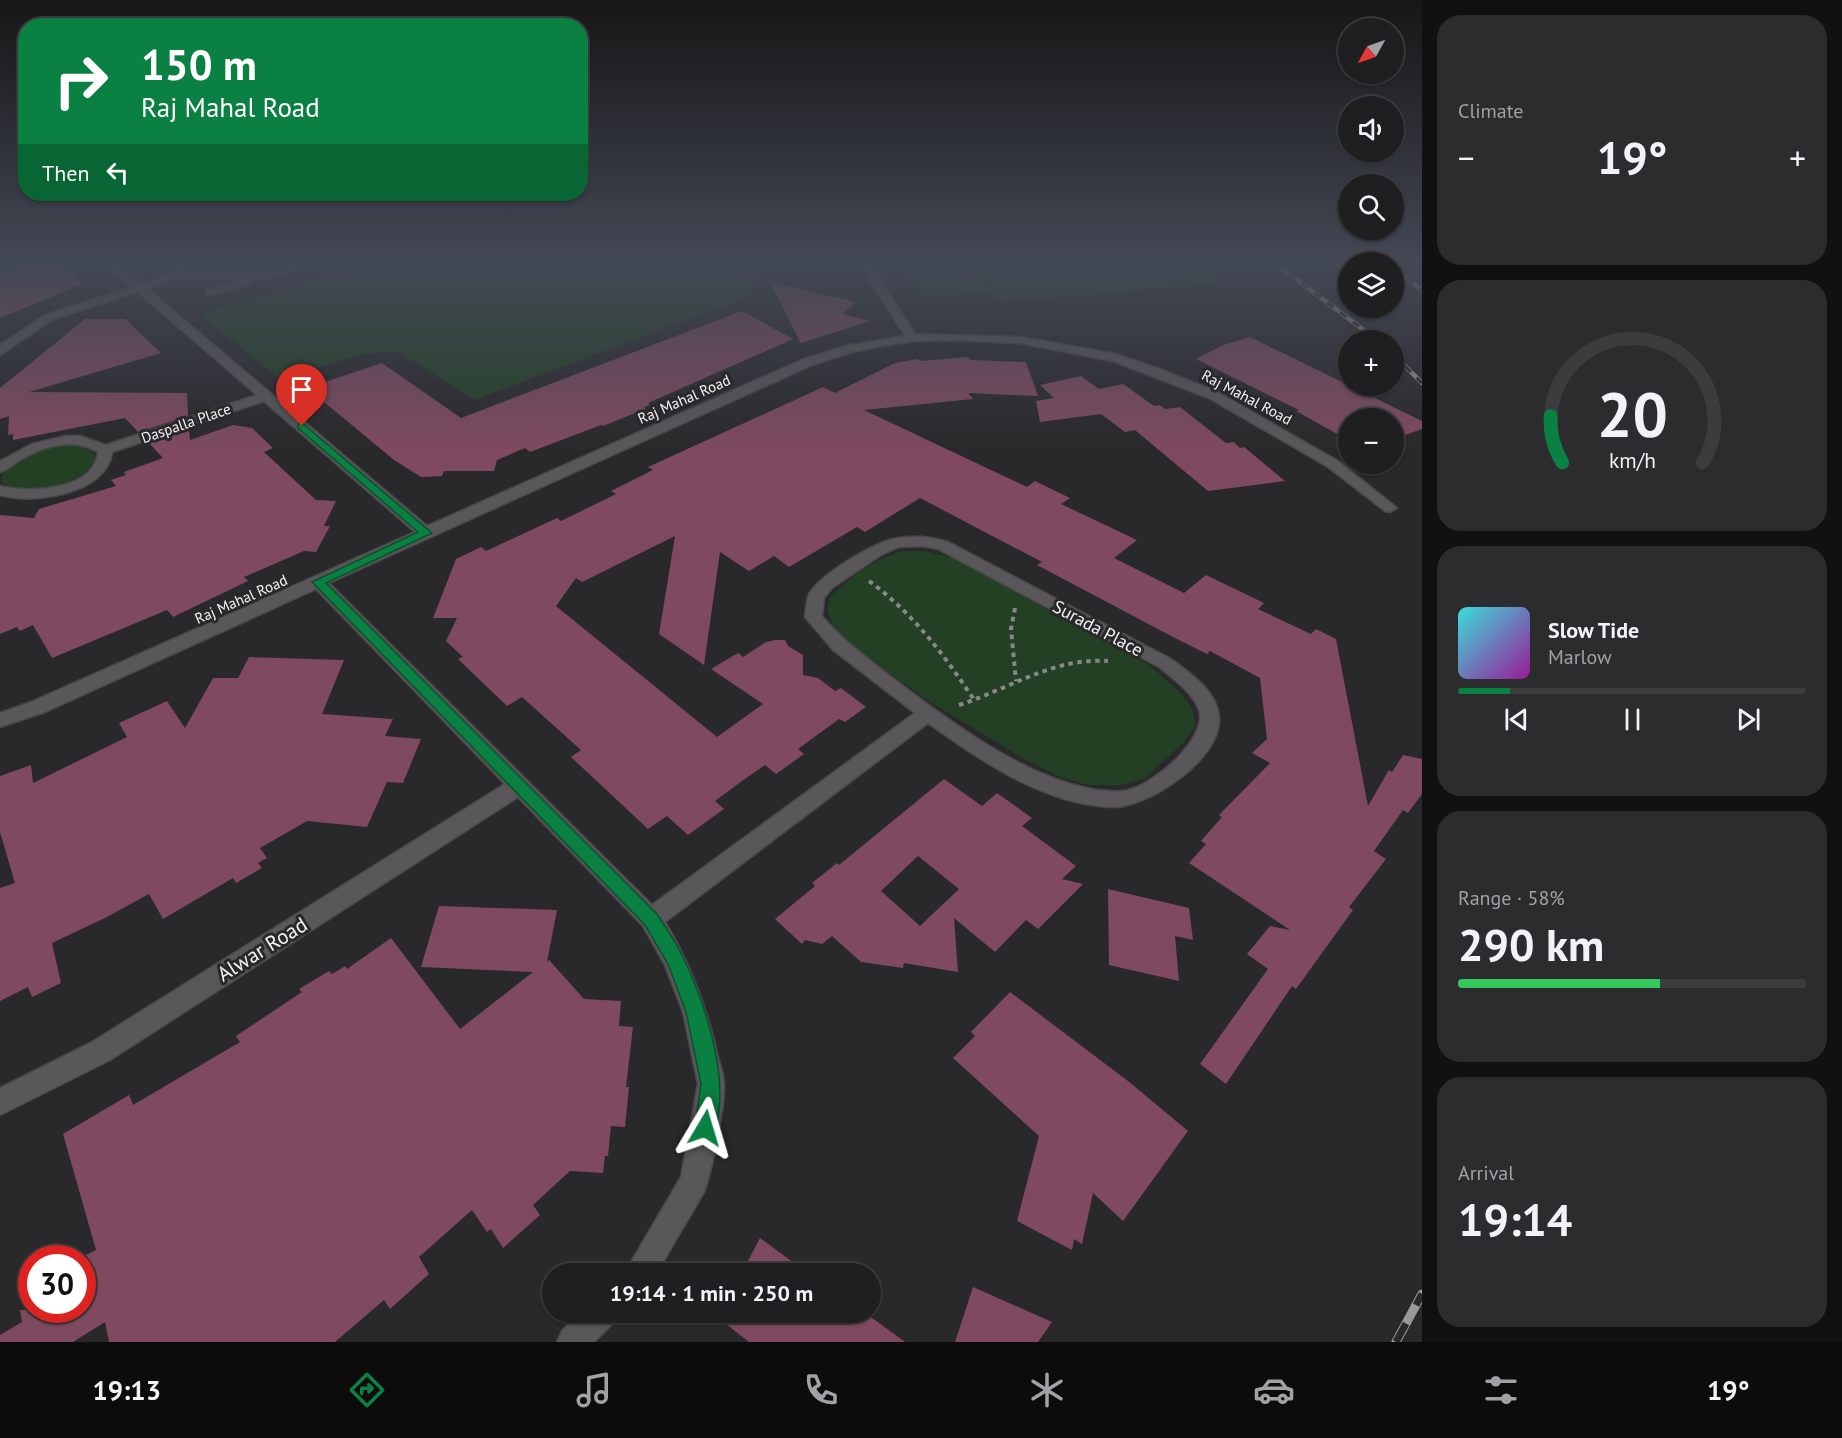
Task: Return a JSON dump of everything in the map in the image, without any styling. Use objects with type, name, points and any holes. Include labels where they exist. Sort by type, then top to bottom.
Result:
[{"type":"street","points":[[0,351],[33,327]]},
{"type":"street","points":[[186,327],[426,533]]},
{"type":"street","points":[[905,327],[912,338]]},
{"type":"street","name":"Raj Mahal Road","points":[[0,720],[38,707],[808,362],[850,349],[912,338],[958,337],[1020,340],[1116,358],[1213,395],[1334,464],[1390,508]]},
{"type":"street","name":"Daspalla Place","points":[[105,450],[267,396]]},
{"type":"street","points":[[0,468],[23,453],[56,442],[92,442],[105,450],[105,462],[99,469],[68,488],[25,495],[0,490]]},
{"type":"street","name":"Surada Place","points":[[922,541],[943,545],[1165,663],[1188,681],[1206,702],[1211,720],[1204,742],[1183,763],[1152,788],[1129,798],[1094,797],[1059,790],[999,758],[927,714],[833,641],[813,617],[816,597],[826,584],[850,568],[875,552],[896,543],[922,541]]},
{"type":"street","points":[[318,582],[651,919],[675,960],[695,1012],[711,1084],[705,1128],[693,1182],[645,1263]]},
{"type":"street","points":[[651,919],[927,714]]},
{"type":"street","name":"Alwar Road","points":[[0,1102],[101,1051],[519,786]]},
{"type":"street","points":[[573,1342],[591,1323]]},
{"type":"path","points":[[850,568],[888,593],[930,634],[975,701]]},
{"type":"path","points":[[1016,681],[1011,629],[1020,587]]},
{"type":"path","points":[[927,714],[975,701],[1043,670],[1095,658],[1115,662]]},
{"type":"green space","points":[[215,327],[669,327],[474,400],[399,352],[355,356],[282,380]]},
{"type":"green space","points":[[61,445],[90,449],[96,458],[78,477],[48,488],[19,491],[8,487],[1,480],[9,465],[16,459]]},
{"type":"green space","points":[[904,551],[926,551],[956,559],[1149,665],[1179,691],[1192,708],[1196,725],[1184,742],[1144,779],[1120,785],[1088,785],[1060,777],[1023,758],[927,700],[857,650],[833,627],[828,611],[829,598],[863,569]]},
{"type":"building","points":[[76,327],[133,327],[161,353],[29,392],[187,393],[188,416],[138,432],[125,418],[13,440],[13,434],[8,435],[9,416],[0,419],[0,388]]},
{"type":"building","points":[[701,327],[770,327],[793,339],[648,403],[650,405],[644,407],[645,409],[530,452],[525,448],[497,460],[494,471],[444,471],[442,476],[421,477],[394,460],[312,392],[321,389],[316,385],[382,363],[461,418]]},
{"type":"building","points":[[793,327],[852,327],[801,343]]},
{"type":"building","points":[[1250,337],[1338,380],[1338,396],[1371,396],[1395,408],[1338,408],[1338,434],[1296,411],[1299,410],[1196,359],[1223,345]]},
{"type":"building","points":[[968,357],[970,360],[1026,362],[1038,396],[968,393],[973,399],[864,410],[1027,487],[1035,481],[1070,498],[1061,504],[1137,540],[1114,558],[1184,593],[1206,575],[1264,603],[1258,609],[1311,634],[1316,629],[1336,639],[1368,806],[1389,770],[1392,772],[1403,755],[1422,759],[1422,794],[1408,813],[1403,810],[1374,851],[1386,859],[1349,907],[1353,910],[1296,989],[1292,986],[1226,1084],[1200,1064],[1268,969],[1247,954],[1270,926],[1290,930],[1189,863],[1206,844],[1201,841],[1222,817],[1219,815],[1270,763],[1252,753],[1267,739],[1260,678],[1210,651],[1207,654],[1171,636],[1037,565],[1042,562],[920,498],[865,532],[857,527],[789,567],[774,556],[749,571],[720,552],[704,665],[659,634],[675,536],[582,582],[576,578],[556,606],[717,737],[763,704],[711,669],[738,653],[743,657],[766,642],[775,640],[785,640],[788,646],[803,655],[803,675],[818,678],[835,691],[841,688],[866,707],[845,722],[839,719],[798,749],[804,754],[776,774],[765,765],[742,781],[715,801],[724,809],[688,835],[667,816],[648,829],[571,757],[581,750],[522,697],[507,706],[458,659],[463,657],[446,641],[457,618],[433,618],[456,559],[481,547],[486,551],[557,518],[561,521],[616,494],[611,491],[653,470],[648,467],[823,387],[835,393],[895,363],[918,359],[921,361]]},
{"type":"building","points":[[1081,376],[1099,389],[1123,384],[1154,406],[1160,405],[1165,409],[1180,407],[1226,443],[1234,442],[1240,448],[1244,447],[1285,481],[1208,491],[1135,430],[1125,432],[1101,414],[1040,422],[1036,401],[1054,398],[1040,385]]},
{"type":"building","points":[[1404,412],[1422,421],[1422,429],[1404,435]]},
{"type":"building","points":[[233,425],[252,428],[273,448],[264,452],[316,500],[336,501],[324,526],[330,526],[316,552],[304,551],[244,577],[248,581],[173,617],[167,610],[52,658],[33,625],[20,631],[17,627],[0,634],[0,515],[34,518],[39,509],[116,486],[111,480],[126,475],[124,472],[163,458],[148,442],[189,429],[190,440]]},
{"type":"building","points":[[249,657],[344,660],[322,714],[393,719],[385,736],[421,739],[403,783],[387,782],[367,827],[307,821],[260,848],[267,858],[258,863],[262,868],[236,883],[233,878],[163,919],[149,894],[52,943],[61,983],[32,997],[28,987],[0,1001],[0,888],[15,883],[0,832],[0,776],[31,765],[33,783],[127,737],[119,723],[167,701],[185,728],[213,678],[238,678]]},
{"type":"building","points":[[944,779],[982,806],[997,793],[1032,818],[1022,826],[1076,866],[1062,879],[1083,884],[1038,929],[1026,920],[995,952],[954,918],[958,972],[904,963],[903,968],[861,962],[832,936],[822,944],[805,940],[802,944],[775,919],[815,886],[812,883],[837,863],[839,865]],"holes":[[[918,856],[959,889],[920,926],[881,891]]]},
{"type":"building","points":[[1108,889],[1189,908],[1193,940],[1175,936],[1179,981],[1109,965]]},
{"type":"building","points":[[439,906],[557,910],[547,962],[549,960],[584,999],[621,1001],[619,1026],[633,1027],[626,1087],[629,1087],[625,1127],[611,1126],[608,1156],[605,1156],[603,1173],[570,1171],[533,1205],[540,1215],[503,1248],[491,1229],[487,1232],[472,1210],[419,1257],[429,1274],[390,1309],[384,1300],[335,1342],[109,1342],[105,1322],[73,1342],[0,1342],[0,1335],[20,1323],[96,1323],[96,1245],[63,1134],[129,1095],[133,1105],[240,1042],[236,1036],[302,992],[299,989],[329,971],[332,974],[345,966],[347,969],[391,938],[460,1029],[533,972],[421,967]]},
{"type":"building","points":[[1010,992],[1128,1081],[1188,1131],[1123,1221],[1093,1193],[1082,1244],[1074,1239],[1072,1250],[1017,1221],[1039,1136],[953,1058],[975,1036],[971,1032]]},
{"type":"building","points":[[760,1238],[794,1263],[747,1263]]},
{"type":"building","points":[[973,1287],[1052,1322],[1038,1342],[955,1342]]},
{"type":"building","points":[[725,1323],[879,1323],[905,1342],[749,1342]]},
{"type":"railway","points":[[1359,327],[1364,330]]},
{"type":"railway","points":[[1404,365],[1422,383]]},
{"type":"railway","points":[[1396,1342],[1422,1294]]},
{"type":"route","points":[[302,426],[426,533],[318,582],[651,919],[675,960],[695,1012],[711,1084],[705,1128]]}]
